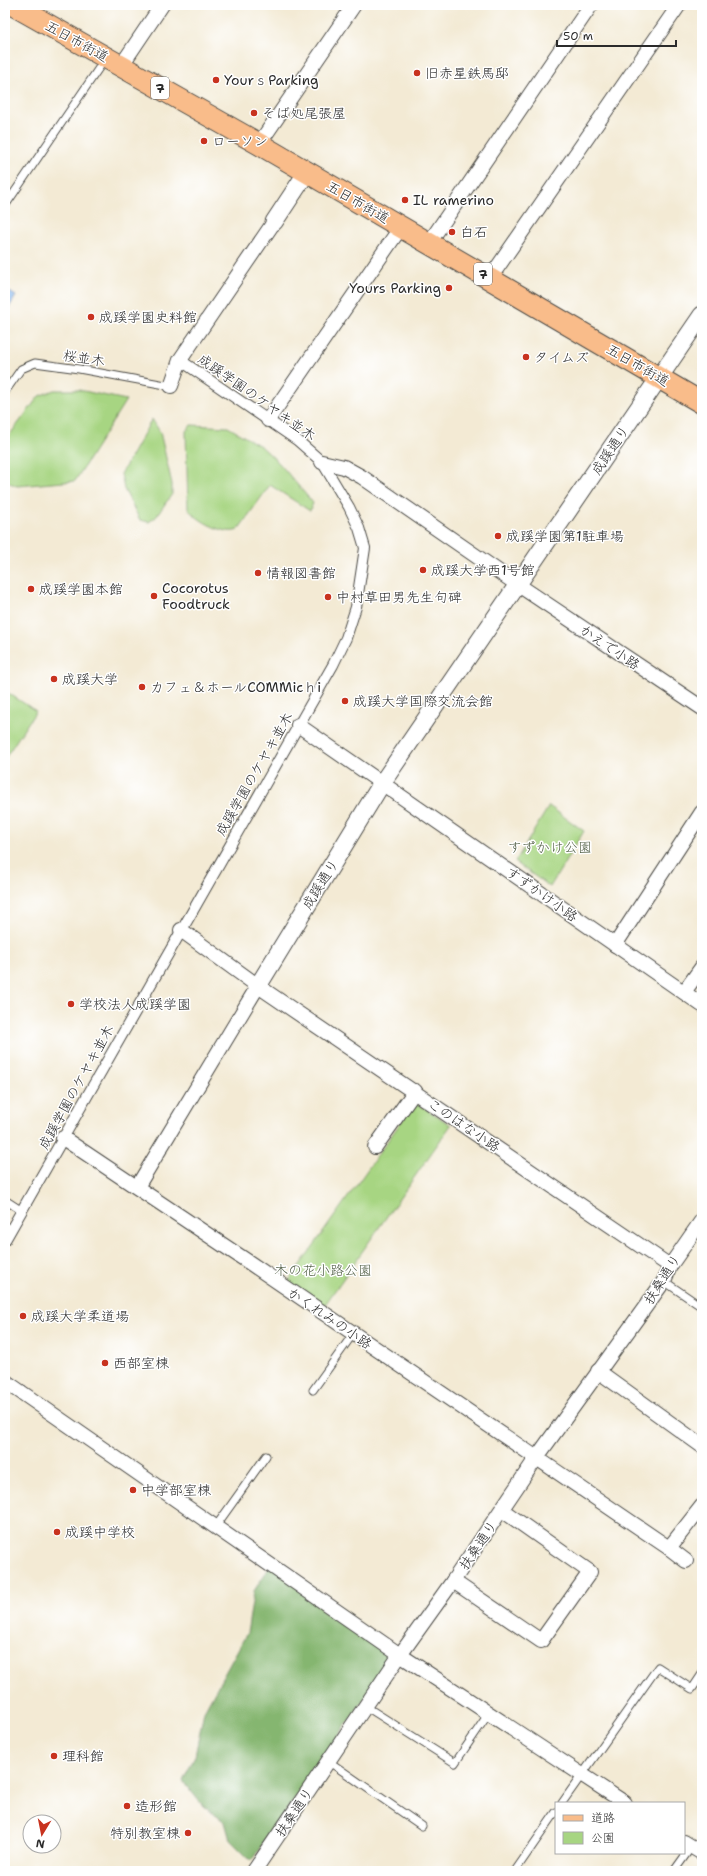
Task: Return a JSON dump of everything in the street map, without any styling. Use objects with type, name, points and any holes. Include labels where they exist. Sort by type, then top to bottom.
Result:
[{"type":"main road","name":"五日市街道","points":[[13,5],[259,144],[702,403]]},
{"type":"street","points":[[114,62],[162,5]]},
{"type":"street","points":[[429,243],[591,5]]},
{"type":"street","points":[[490,278],[680,5]]},
{"type":"street","points":[[259,144],[349,7]]},
{"type":"street","points":[[171,386],[180,360],[307,172]]},
{"type":"street","points":[[268,420],[401,227]]},
{"type":"street","name":"成蹊通り","points":[[258,986],[382,783],[519,585],[702,315]]},
{"type":"street","name":"成蹊学園のケヤキ並木","points":[[5,1240],[346,638],[359,593],[364,548],[358,528],[349,507],[322,462],[297,440],[180,360]]},
{"type":"street","name":"かえで小路","points":[[322,462],[344,468],[362,477],[702,708]]},
{"type":"street","name":"すずかけ小路","points":[[298,725],[702,1005]]},
{"type":"street","points":[[615,945],[702,812]]},
{"type":"street","name":"このはな小路","points":[[180,930],[258,986],[670,1266]]},
{"type":"street","points":[[684,992],[702,967]]},
{"type":"street","points":[[137,1187],[258,986]]},
{"type":"street","points":[[375,1147],[415,1092]]},
{"type":"street","name":"かくれみの小路","points":[[63,1138],[536,1457],[669,1548],[686,1562]]},
{"type":"street","name":"扶桑通り","points":[[254,1871],[400,1655],[454,1581],[536,1457],[664,1281],[670,1266],[702,1220]]},
{"type":"street","points":[[598,1371],[702,1446]]},
{"type":"street","points":[[5,1381],[400,1655],[623,1802]]},
{"type":"street","points":[[669,1548],[702,1506]]},
{"type":"street","points":[[454,1581],[541,1641],[590,1572],[502,1510]]},
{"type":"lane","points":[[5,206],[114,62]]},
{"type":"lane","name":"桜並木","points":[[5,392],[21,369],[35,363],[79,369],[171,386]]},
{"type":"lane","points":[[5,1200],[22,1211]]},
{"type":"lane","points":[[664,1281],[702,1307]]},
{"type":"lane","points":[[313,1390],[353,1334]]},
{"type":"lane","points":[[216,1526],[266,1456]]},
{"type":"lane","points":[[563,1802],[658,1667],[692,1690],[702,1674]]},
{"type":"lane","points":[[365,1706],[455,1763],[489,1714]]},
{"type":"lane","points":[[328,1761],[422,1826]]},
{"type":"lane","points":[[515,1871],[555,1813]]},
{"type":"lane","points":[[674,1871],[693,1847]]},
{"type":"green space","points":[[54,390],[79,390],[126,400],[75,481],[17,486],[5,481],[5,441],[39,396]]},
{"type":"green space","points":[[152,419],[160,432],[172,484],[172,494],[156,517],[149,522],[140,520],[124,489],[121,474]]},
{"type":"green space","points":[[191,425],[228,427],[262,447],[279,463],[313,503],[310,511],[270,485],[238,530],[226,531],[218,529],[198,518],[188,509],[186,431]]},
{"type":"green space","points":[[5,691],[36,711],[5,758]]},
{"type":"green space","name":"すずかけ公園","points":[[549,806],[584,831],[550,887],[515,862]]},
{"type":"green space","name":"木の花小路公園","points":[[415,1102],[451,1125],[324,1306],[288,1282]]},
{"type":"green space","points":[[272,1563],[395,1655],[251,1861],[230,1840],[225,1822],[203,1806],[183,1781],[195,1756],[204,1711],[247,1633],[254,1591]]},
{"type":"water","points":[[5,289],[16,296],[5,314]]},
{"type":"place","name":"旧赤星鉄馬邸","points":[[417,73]]},
{"type":"place","name":"YourｓParking","points":[[216,80]]},
{"type":"place","name":"そば処尾張屋","points":[[254,113]]},
{"type":"place","name":"ローソン","points":[[204,141]]},
{"type":"place","name":"IL ramerino","points":[[405,200]]},
{"type":"place","name":"白石","points":[[452,232]]},
{"type":"place","name":"Yours Parking","points":[[449,288]]},
{"type":"place","name":"成蹊学園史料館","points":[[91,317]]},
{"type":"place","name":"タイムズ","points":[[526,357]]},
{"type":"place","name":"成蹊学園第1駐車場","points":[[498,536]]},
{"type":"place","name":"成蹊大学西1号館","points":[[423,570]]},
{"type":"place","name":"情報図書館","points":[[258,573]]},
{"type":"place","name":"成蹊学園本館","points":[[31,589]]},
{"type":"place","name":"Cocorotus Foodtruck","points":[[154,596]]},
{"type":"place","name":"中村草田男先生句碑","points":[[328,597]]},
{"type":"place","name":"成蹊大学","points":[[54,679]]},
{"type":"place","name":"カフェ＆ホールCOMMicｈi","points":[[142,687]]},
{"type":"place","name":"成蹊大学国際交流会館","points":[[345,701]]},
{"type":"place","name":"学校法人成蹊学園","points":[[71,1004]]},
{"type":"place","name":"成蹊大学柔道場","points":[[23,1316]]},
{"type":"place","name":"西部室棟","points":[[105,1363]]},
{"type":"place","name":"中学部室棟","points":[[133,1490]]},
{"type":"place","name":"成蹊中学校","points":[[57,1532]]},
{"type":"place","name":"理科館","points":[[54,1756]]},
{"type":"place","name":"造形館","points":[[127,1806]]},
{"type":"place","name":"特別教室棟","points":[[188,1833]]}]
